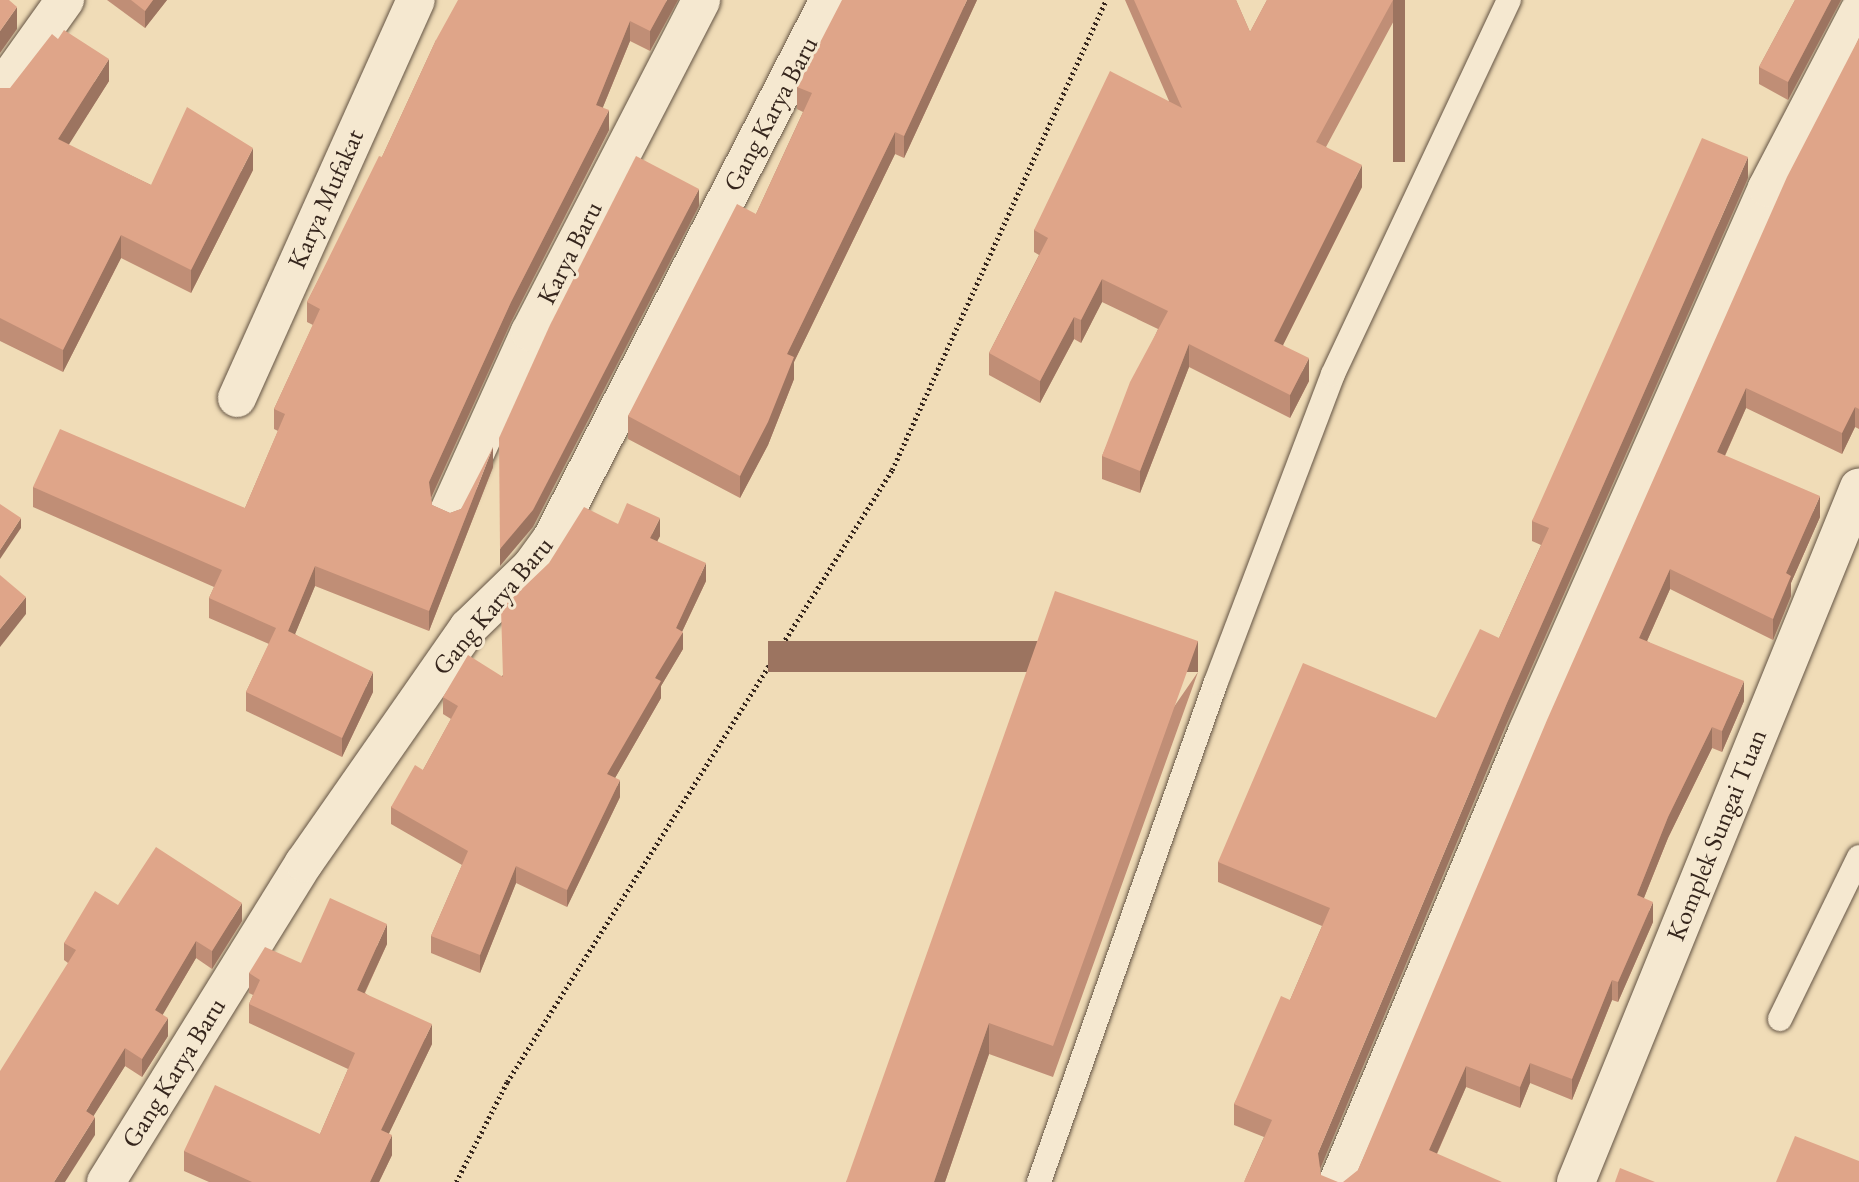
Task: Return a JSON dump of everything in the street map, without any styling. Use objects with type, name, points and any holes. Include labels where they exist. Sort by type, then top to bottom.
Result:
[{"type":"street","points":[[0,91],[65,0]]},
{"type":"street","name":"Karya Mufakat","points":[[237,398],[416,0]]},
{"type":"street","name":"Karya Baru","points":[[449,511],[530,332],[701,0]]},
{"type":"street","name":"Gang Karya Baru","points":[[106,1182],[304,863],[468,628],[531,567],[552,538],[829,0]]},
{"type":"street","points":[[1338,1182],[1527,732],[1767,188],[1859,10]]},
{"type":"street","name":"Komplek Sungai Tuan","points":[[1576,1182],[1859,487]]},
{"type":"lane","points":[[1039,1182],[1216,682],[1333,374],[1509,0]]},
{"type":"lane","points":[[1780,1019],[1859,856]]},
{"type":"path","points":[[456,1182],[507,1082],[892,470],[1106,0]]},
{"type":"building","points":[[0,0],[9,0],[17,7],[0,31]]},
{"type":"building","points":[[131,0],[153,0],[145,11]]},
{"type":"building","points":[[458,0],[667,0],[650,31],[630,21],[596,105],[609,110],[511,302],[429,482],[432,505],[450,513],[461,509],[493,447],[429,611],[315,566],[288,631],[373,672],[342,738],[246,692],[276,628],[209,598],[222,570],[33,487],[60,429],[245,508],[285,414],[274,409],[320,309],[307,302],[379,156],[382,157],[436,40]]},
{"type":"building","points":[[842,0],[967,0],[904,136],[895,132],[787,354],[794,357],[768,422],[740,476],[628,416],[737,204],[756,214],[812,93],[797,87]]},
{"type":"building","points":[[1134,0],[1236,0],[1250,32],[1267,0],[1393,0],[1316,142],[1362,165],[1274,341],[1309,358],[1290,395],[1189,344],[1140,471],[1102,456],[1130,382],[1168,311],[1102,279],[1081,320],[1074,317],[1040,381],[989,353],[1048,238],[1034,230],[1110,71],[1182,108]]},
{"type":"building","points":[[1795,0],[1831,0],[1788,82],[1759,67]]},
{"type":"building","points":[[64,30],[109,59],[58,139],[151,185],[187,107],[253,148],[191,270],[121,235],[63,350],[0,318],[0,88],[10,88],[52,34],[58,39]]},
{"type":"building","points":[[1859,38],[1859,409],[1855,407],[1842,433],[1746,388],[1717,452],[1820,496],[1786,573],[1791,576],[1773,619],[1670,569],[1639,638],[1744,681],[1722,731],[1712,727],[1668,817],[1637,895],[1653,902],[1618,982],[1612,980],[1572,1079],[1530,1063],[1520,1087],[1466,1066],[1429,1150],[1502,1182],[1343,1182],[1358,1170],[1547,720],[1787,177]]},
{"type":"building","points":[[1702,138],[1748,157],[1507,703],[1318,1153],[1321,1175],[1338,1182],[1244,1182],[1272,1120],[1234,1104],[1281,996],[1290,1000],[1330,908],[1218,862],[1303,663],[1436,718],[1480,629],[1499,638],[1549,528],[1532,521]]},
{"type":"building","points":[[636,156],[699,189],[533,510],[500,549],[499,438],[550,325]]},
{"type":"building","points":[[627,503],[660,518],[650,538],[706,563],[676,628],[683,632],[655,678],[661,681],[607,774],[620,780],[567,890],[516,866],[480,955],[431,936],[468,851],[391,807],[415,765],[423,770],[458,706],[443,697],[468,655],[503,677],[501,609],[549,563],[584,507],[618,524]]},
{"type":"building","points":[[0,504],[21,518],[0,550]]},
{"type":"building","points":[[0,575],[26,597],[0,629]]},
{"type":"building","points":[[1055,591],[1198,641],[1053,1046],[989,1023],[934,1182],[846,1182]]},
{"type":"building","points":[[156,847],[242,903],[212,951],[196,941],[155,1010],[168,1018],[142,1059],[125,1048],[86,1111],[95,1117],[54,1182],[0,1182],[0,1071],[76,950],[64,943],[95,891],[118,905]]},
{"type":"building","points":[[330,898],[387,924],[357,990],[432,1024],[381,1130],[392,1135],[370,1182],[252,1182],[184,1151],[215,1085],[320,1134],[355,1053],[249,1004],[260,980],[249,973],[265,947],[301,963]]},
{"type":"building","points":[[1795,1136],[1859,1161],[1859,1182],[1776,1182]]},
{"type":"building","points":[[1620,1168],[1655,1182],[1615,1182]]}]
